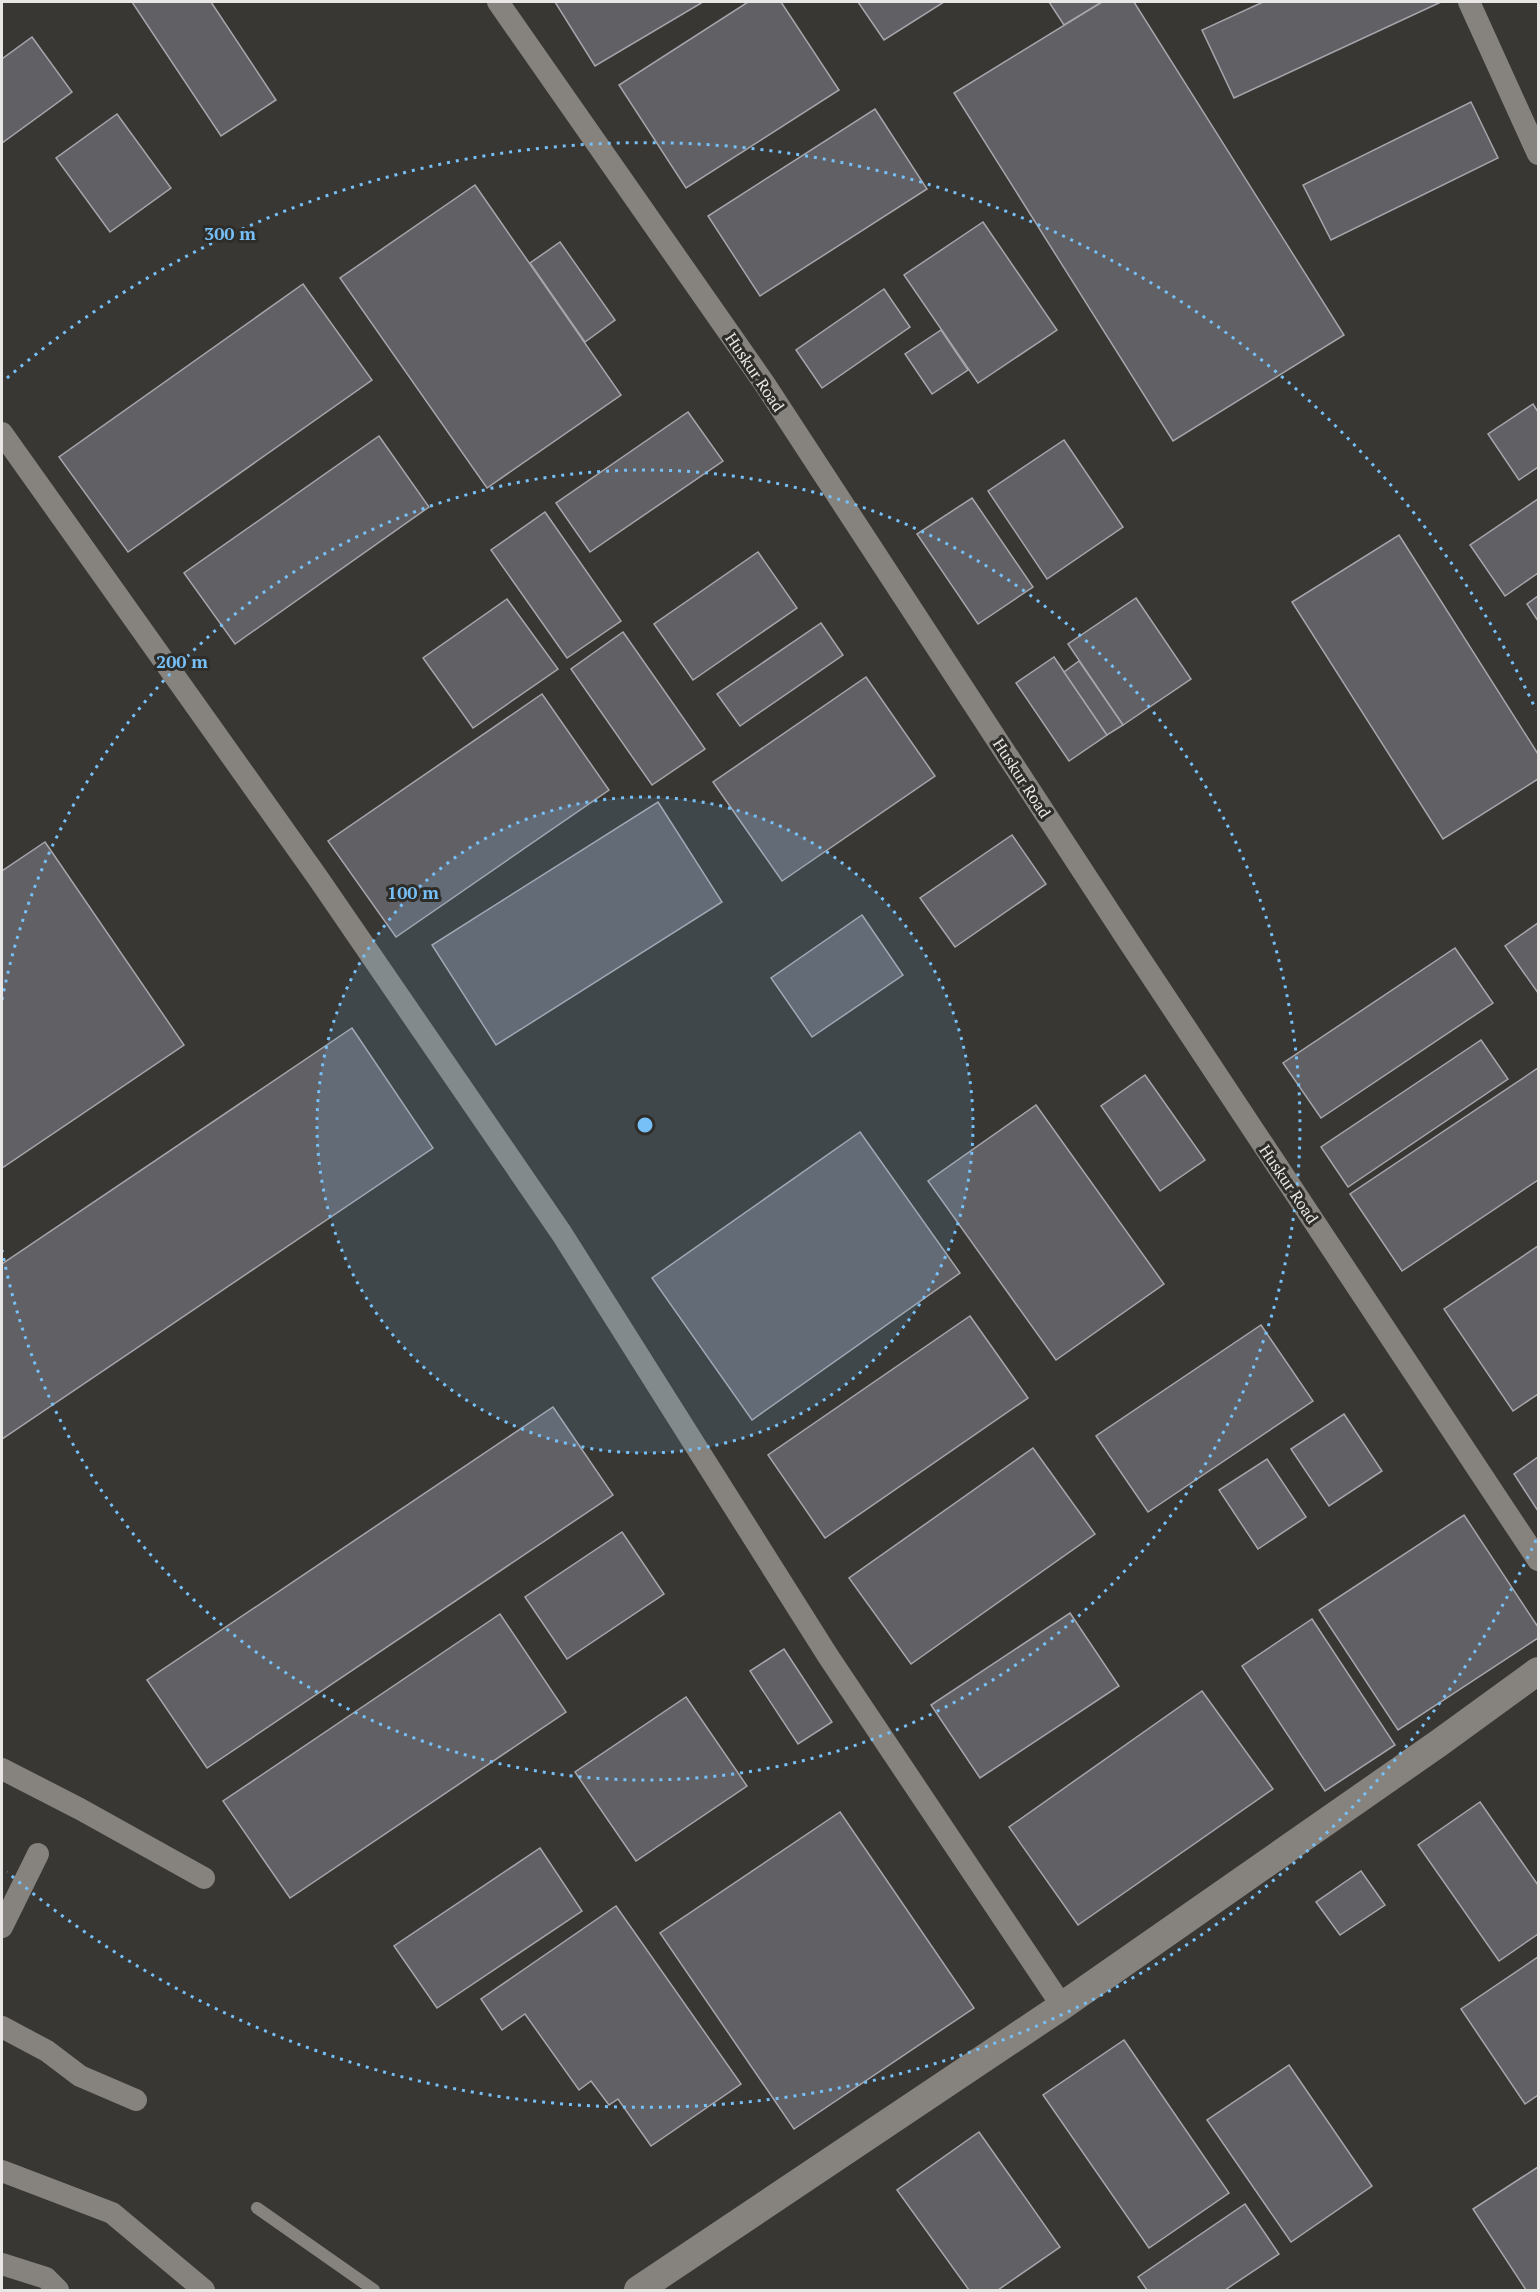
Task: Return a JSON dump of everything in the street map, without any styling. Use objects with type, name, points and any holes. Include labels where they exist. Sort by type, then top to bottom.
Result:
[{"type":"street","name":"Huskur Road","points":[[498,2],[764,383],[1122,932],[1539,1560]]},
{"type":"street","points":[[1470,2],[1539,154]]},
{"type":"street","points":[[2,432],[318,878],[562,1234],[828,1656],[1062,2006]]},
{"type":"street","points":[[646,2288],[1062,2006],[1539,1671]]},
{"type":"street","points":[[2,1769],[80,1809],[204,1878]]},
{"type":"street","points":[[2,1927],[38,1854]]},
{"type":"street","points":[[2,2027],[47,2051],[80,2076],[136,2100]]},
{"type":"street","points":[[2,2171],[112,2213],[204,2290]]},
{"type":"street","points":[[2,2264],[46,2278],[58,2290]]},
{"type":"lane","points":[[257,2208],[374,2290]]},
{"type":"building","points":[[132,2],[211,2],[276,100],[221,136]]},
{"type":"building","points":[[555,2],[703,2],[595,66]]},
{"type":"building","points":[[748,2],[781,2],[839,90],[686,188],[619,85]]},
{"type":"building","points":[[858,2],[944,2],[884,40]]},
{"type":"building","points":[[1049,2],[1102,2],[1064,25]]},
{"type":"building","points":[[1102,2],[1134,2],[1344,335],[1173,441],[954,93]]},
{"type":"building","points":[[1263,2],[1441,2],[1234,98],[1202,30]]},
{"type":"building","points":[[32,37],[72,92],[2,143],[2,59]]},
{"type":"building","points":[[1471,102],[1498,158],[1331,240],[1303,185]]},
{"type":"building","points":[[875,109],[927,189],[760,296],[708,216]]},
{"type":"building","points":[[117,114],[171,188],[110,232],[56,158]]},
{"type":"building","points":[[475,185],[621,395],[487,488],[340,278]]},
{"type":"building","points":[[983,222],[1057,330],[978,383],[904,275]]},
{"type":"building","points":[[560,242],[615,320],[585,342],[530,263]]},
{"type":"building","points":[[303,284],[372,380],[128,552],[59,457]]},
{"type":"building","points":[[884,289],[910,327],[822,388],[796,350]]},
{"type":"building","points":[[941,330],[968,370],[932,394],[905,354]]},
{"type":"building","points":[[1533,404],[1538,412],[1538,467],[1519,480],[1488,434]]},
{"type":"building","points":[[688,412],[723,461],[590,552],[556,503]]},
{"type":"building","points":[[379,436],[429,507],[235,644],[184,573]]},
{"type":"building","points":[[1064,440],[1123,527],[1047,579],[988,491]]},
{"type":"building","points":[[972,498],[1033,587],[978,624],[917,534]]},
{"type":"building","points":[[1538,499],[1538,573],[1505,596],[1470,545]]},
{"type":"building","points":[[545,512],[621,621],[567,658],[491,550]]},
{"type":"building","points":[[1399,535],[1538,754],[1538,779],[1443,839],[1292,602]]},
{"type":"building","points":[[758,552],[797,608],[693,680],[654,624]]},
{"type":"building","points":[[1538,596],[1538,621],[1527,604]]},
{"type":"building","points":[[1136,598],[1191,679],[1123,725],[1068,644]]},
{"type":"building","points":[[507,599],[558,669],[473,728],[423,658]]},
{"type":"building","points":[[821,623],[843,655],[740,726],[717,694]]},
{"type":"building","points":[[623,632],[705,749],[652,785],[571,669]]},
{"type":"building","points":[[1054,657],[1107,735],[1069,761],[1016,683]]},
{"type":"building","points":[[1079,661],[1123,725],[1107,735],[1064,672]]},
{"type":"building","points":[[866,677],[935,776],[782,881],[713,782]]},
{"type":"building","points":[[542,694],[609,790],[396,937],[328,841]]},
{"type":"building","points":[[658,802],[722,902],[496,1045],[432,945]]},
{"type":"building","points":[[1012,835],[1046,884],[955,947],[920,898]]},
{"type":"building","points":[[45,842],[184,1045],[2,1168],[2,871]]},
{"type":"building","points":[[862,915],[903,975],[812,1037],[771,978]]},
{"type":"building","points":[[1538,923],[1538,993],[1505,946]]},
{"type":"building","points":[[1455,948],[1493,1003],[1321,1118],[1283,1063]]},
{"type":"building","points":[[352,1028],[433,1148],[2,1439],[2,1264]]},
{"type":"building","points":[[1481,1040],[1508,1079],[1348,1187],[1321,1147]]},
{"type":"building","points":[[1538,1068],[1538,1180],[1402,1271],[1350,1194]]},
{"type":"building","points":[[1145,1075],[1205,1160],[1160,1191],[1101,1106]]},
{"type":"building","points":[[1036,1105],[1164,1284],[1056,1360],[928,1181]]},
{"type":"building","points":[[860,1132],[960,1273],[752,1420],[652,1278]]},
{"type":"building","points":[[1538,1246],[1538,1394],[1513,1411],[1444,1309]]},
{"type":"building","points":[[970,1316],[1028,1398],[825,1538],[768,1455]]},
{"type":"building","points":[[1261,1325],[1313,1401],[1148,1512],[1096,1436]]},
{"type":"building","points":[[553,1407],[613,1495],[207,1768],[147,1680]]},
{"type":"building","points":[[1344,1414],[1382,1471],[1329,1506],[1291,1449]]},
{"type":"building","points":[[1033,1448],[1095,1534],[911,1664],[849,1578]]},
{"type":"building","points":[[1538,1457],[1538,1511],[1514,1474]]},
{"type":"building","points":[[1267,1459],[1306,1517],[1258,1549],[1219,1490]]},
{"type":"building","points":[[1464,1515],[1538,1627],[1538,1638],[1398,1730],[1319,1610]]},
{"type":"building","points":[[622,1532],[664,1594],[567,1659],[525,1597]]},
{"type":"building","points":[[1070,1613],[1119,1686],[980,1778],[931,1705]]},
{"type":"building","points":[[500,1614],[566,1712],[290,1898],[223,1801]]},
{"type":"building","points":[[1312,1619],[1395,1745],[1325,1791],[1242,1666]]},
{"type":"building","points":[[784,1649],[832,1722],[798,1744],[750,1671]]},
{"type":"building","points":[[1202,1691],[1273,1789],[1078,1925],[1009,1827]]},
{"type":"building","points":[[686,1697],[747,1786],[636,1861],[575,1772]]},
{"type":"building","points":[[1480,1802],[1538,1885],[1538,1934],[1499,1961],[1418,1845]]},
{"type":"building","points":[[840,1812],[974,2008],[794,2129],[660,1933]]},
{"type":"building","points":[[540,1848],[582,1911],[437,2008],[394,1946]]},
{"type":"building","points":[[1361,1871],[1385,1905],[1340,1935],[1316,1902]]},
{"type":"building","points":[[616,1906],[741,2084],[651,2146],[618,2099],[609,2105],[591,2081],[579,2090],[525,2014],[502,2030],[481,1999]]},
{"type":"building","points":[[1538,1957],[1538,2095],[1525,2104],[1461,2009]]},
{"type":"building","points":[[1124,2040],[1229,2193],[1149,2248],[1043,2095]]},
{"type":"building","points":[[1289,2065],[1372,2186],[1291,2242],[1207,2120]]},
{"type":"building","points":[[979,2132],[1060,2247],[998,2290],[969,2290],[897,2190]]},
{"type":"building","points":[[1538,2167],[1538,2290],[1526,2290],[1473,2209]]},
{"type":"building","points":[[1245,2204],[1279,2254],[1225,2290],[1147,2290],[1138,2277]]}]
